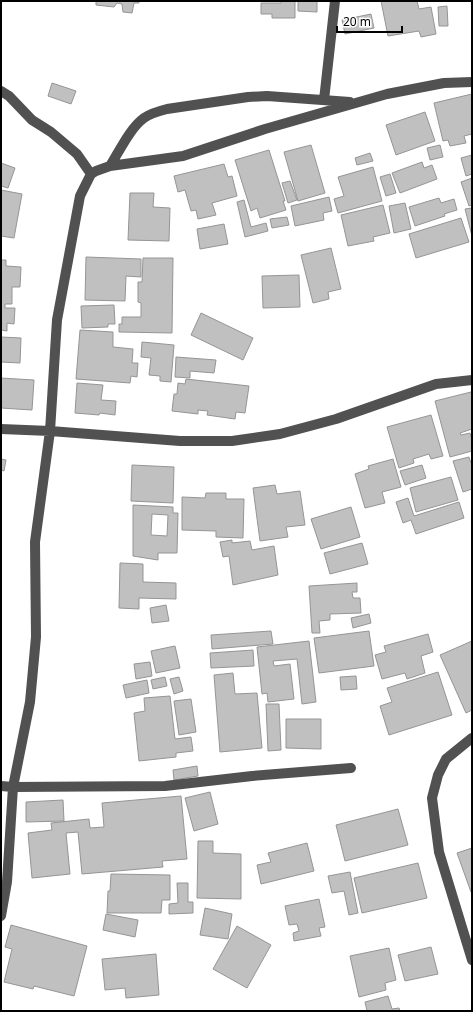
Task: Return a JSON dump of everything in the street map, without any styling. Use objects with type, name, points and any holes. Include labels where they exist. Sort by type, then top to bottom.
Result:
[{"type":"street","points":[[324,100],[335,1]]},
{"type":"street","points":[[1,916],[7,882],[12,787],[30,702],[36,636],[35,542],[50,431],[59,313],[80,196],[92,174],[110,166],[183,156],[265,129],[387,94],[444,83],[472,82]]},
{"type":"street","points":[[1,91],[9,96],[32,120],[51,132],[77,154],[92,174]]},
{"type":"street","points":[[110,166],[136,126],[143,118],[167,109],[248,97],[267,96],[355,102]]},
{"type":"street","points":[[1,429],[50,431],[180,441],[232,441],[280,434],[336,419],[436,384],[472,380]]},
{"type":"street","points":[[472,738],[446,759],[438,775],[432,798],[439,852],[472,960]]},
{"type":"street","points":[[1,786],[165,786],[252,776],[351,768]]},
{"type":"building","points":[[96,1],[139,1],[139,3],[134,3],[132,13],[123,12],[122,4],[117,3],[114,7],[96,5]]},
{"type":"building","points":[[281,1],[295,1],[295,18],[272,18],[272,14],[261,14],[261,3],[281,3]]},
{"type":"building","points":[[298,1],[317,1],[317,12],[298,11]]},
{"type":"building","points":[[381,1],[417,1],[419,9],[431,7],[436,34],[421,37],[419,31],[388,36]]},
{"type":"building","points":[[447,6],[448,26],[439,26],[438,7]]},
{"type":"building","points":[[371,14],[374,28],[345,34],[342,20]]},
{"type":"building","points":[[52,83],[76,91],[71,104],[48,96]]},
{"type":"building","points":[[472,94],[472,134],[464,136],[466,143],[450,146],[448,140],[443,141],[434,103]]},
{"type":"building","points":[[425,112],[435,141],[396,155],[386,125]]},
{"type":"building","points":[[311,145],[325,193],[298,201],[284,152]]},
{"type":"building","points":[[440,145],[443,157],[430,160],[427,148]]},
{"type":"building","points":[[269,150],[285,201],[283,201],[286,210],[260,218],[257,208],[251,211],[235,160]]},
{"type":"building","points":[[370,153],[373,161],[357,165],[355,158]]},
{"type":"building","points":[[472,155],[472,174],[466,176],[461,158]]},
{"type":"building","points":[[422,162],[424,168],[432,165],[437,179],[400,193],[392,173]]},
{"type":"building","points":[[1,163],[15,168],[8,188],[1,186]]},
{"type":"building","points":[[224,164],[228,177],[232,176],[237,196],[212,203],[216,215],[198,219],[196,210],[191,211],[185,190],[178,192],[174,176]]},
{"type":"building","points":[[373,167],[382,201],[338,213],[334,199],[344,196],[338,177]]},
{"type":"building","points":[[390,174],[396,193],[386,196],[380,177]]},
{"type":"building","points":[[472,178],[472,205],[469,206],[461,182]]},
{"type":"building","points":[[290,181],[297,200],[288,203],[282,183]]},
{"type":"building","points":[[1,190],[22,194],[14,238],[1,236]]},
{"type":"building","points":[[130,193],[154,193],[153,207],[170,208],[169,241],[128,240]]},
{"type":"building","points":[[329,197],[332,211],[323,213],[324,220],[295,226],[291,206]]},
{"type":"building","points":[[439,198],[441,203],[454,199],[457,210],[444,214],[445,216],[415,226],[409,207]]},
{"type":"building","points":[[244,200],[251,227],[266,223],[268,231],[245,237],[237,202]]},
{"type":"building","points":[[405,203],[411,229],[394,233],[389,206]]},
{"type":"building","points":[[383,205],[390,233],[373,237],[374,241],[348,246],[341,215]]},
{"type":"building","points":[[472,208],[472,236],[465,209]]},
{"type":"building","points":[[287,217],[289,225],[272,228],[270,219]]},
{"type":"building","points":[[461,218],[469,242],[416,258],[409,234]]},
{"type":"building","points":[[224,224],[228,244],[200,249],[197,229]]},
{"type":"building","points":[[331,248],[341,289],[328,292],[329,299],[313,303],[301,255]]},
{"type":"building","points":[[86,257],[141,259],[141,277],[126,276],[125,301],[85,300]]},
{"type":"building","points":[[143,258],[173,258],[172,333],[119,332],[119,324],[122,324],[122,317],[141,317],[141,303],[138,302],[138,282],[142,282]]},
{"type":"building","points":[[1,260],[6,260],[6,266],[21,267],[20,287],[12,287],[12,304],[5,304],[5,308],[15,308],[14,324],[7,323],[7,331],[1,330]]},
{"type":"building","points":[[299,275],[300,307],[263,308],[262,276]]},
{"type":"building","points":[[114,305],[115,324],[108,324],[108,327],[82,328],[81,306]]},
{"type":"building","points":[[201,313],[253,338],[243,360],[191,335]]},
{"type":"building","points":[[80,330],[113,332],[113,347],[133,349],[132,363],[138,363],[137,377],[131,376],[130,383],[76,379]]},
{"type":"building","points":[[1,337],[21,338],[20,363],[1,362]]},
{"type":"building","points":[[142,342],[174,345],[171,382],[160,381],[160,376],[149,375],[151,358],[141,357]]},
{"type":"building","points":[[176,357],[216,360],[214,373],[190,371],[190,378],[175,377]]},
{"type":"building","points":[[1,378],[34,380],[32,410],[1,408]]},
{"type":"building","points":[[186,379],[249,386],[245,413],[236,412],[235,419],[207,415],[208,411],[198,410],[198,414],[172,411],[174,394],[177,394],[178,383],[185,384]]},
{"type":"building","points":[[77,383],[103,385],[101,400],[116,401],[115,415],[100,413],[99,415],[75,413]]},
{"type":"building","points":[[471,392],[472,429],[460,433],[461,435],[470,433],[472,440],[472,451],[450,457],[435,401]]},
{"type":"building","points":[[431,415],[443,456],[431,459],[429,454],[413,459],[414,463],[399,468],[387,427]]},
{"type":"building","points":[[469,457],[472,463],[472,489],[463,492],[453,461]]},
{"type":"building","points":[[1,459],[6,460],[4,471],[1,470]]},
{"type":"building","points":[[393,459],[401,487],[382,492],[385,503],[365,508],[355,474],[369,469],[368,466]]},
{"type":"building","points":[[132,465],[174,467],[173,503],[131,501]]},
{"type":"building","points":[[422,465],[426,478],[405,485],[400,471]]},
{"type":"building","points":[[451,477],[458,500],[416,512],[410,488]]},
{"type":"building","points":[[275,485],[277,494],[300,491],[305,525],[286,527],[288,537],[260,541],[253,488]]},
{"type":"building","points":[[206,493],[226,493],[226,499],[244,499],[243,538],[216,537],[216,531],[182,530],[182,497],[205,498]]},
{"type":"building","points":[[408,498],[414,516],[459,502],[464,518],[416,534],[411,520],[403,523],[396,502]]},
{"type":"building","points":[[133,505],[173,507],[173,513],[178,513],[177,553],[158,553],[158,560],[133,556]],"holes":[[[152,514],[168,515],[167,536],[151,535]]]},
{"type":"building","points":[[351,507],[360,537],[321,549],[311,519]]},
{"type":"building","points":[[232,540],[232,543],[250,541],[252,550],[274,546],[278,575],[233,585],[229,556],[223,557],[220,542]]},
{"type":"building","points":[[362,543],[368,564],[330,574],[324,553]]},
{"type":"building","points":[[120,563],[143,564],[143,582],[176,583],[176,599],[139,598],[139,609],[119,608]]},
{"type":"building","points":[[357,583],[357,592],[352,592],[353,598],[360,598],[361,613],[330,614],[330,620],[319,621],[320,633],[312,633],[309,586]]},
{"type":"building","points":[[166,605],[169,621],[152,623],[150,608]]},
{"type":"building","points":[[369,614],[371,623],[353,628],[351,618]]},
{"type":"building","points":[[271,631],[273,644],[212,649],[211,635]]},
{"type":"building","points":[[369,631],[374,666],[319,673],[314,638]]},
{"type":"building","points":[[428,634],[433,652],[421,656],[425,673],[407,679],[405,673],[382,679],[375,655],[386,652],[384,646]]},
{"type":"building","points":[[309,641],[316,702],[302,704],[297,659],[273,661],[274,666],[290,664],[294,699],[268,702],[267,693],[262,694],[257,647]]},
{"type":"building","points":[[472,641],[472,710],[466,713],[440,655]]},
{"type":"building","points":[[175,646],[180,668],[156,673],[151,651]]},
{"type":"building","points":[[253,650],[254,666],[211,668],[210,653]]},
{"type":"building","points":[[150,662],[152,676],[136,679],[134,664]]},
{"type":"building","points":[[438,672],[452,715],[389,735],[380,706],[392,702],[387,688]]},
{"type":"building","points":[[233,673],[235,694],[257,693],[262,748],[220,752],[214,675]]},
{"type":"building","points":[[356,676],[357,689],[341,690],[340,677]]},
{"type":"building","points":[[165,677],[167,686],[153,689],[151,680]]},
{"type":"building","points":[[179,677],[183,691],[174,694],[170,679]]},
{"type":"building","points":[[147,680],[149,693],[126,698],[123,685]]},
{"type":"building","points":[[170,696],[175,739],[191,737],[193,751],[176,753],[176,757],[139,761],[134,713],[145,711],[144,698]]},
{"type":"building","points":[[191,699],[196,732],[179,735],[174,701]]},
{"type":"building","points":[[266,704],[279,704],[281,750],[268,751]]},
{"type":"building","points":[[286,719],[321,719],[321,749],[286,748]]},
{"type":"building","points":[[197,766],[198,776],[174,780],[173,770]]},
{"type":"building","points":[[210,792],[218,824],[194,831],[185,798]]},
{"type":"building","points":[[181,796],[187,859],[162,861],[163,867],[82,874],[78,832],[66,833],[70,874],[32,878],[28,833],[52,830],[51,823],[89,819],[90,828],[104,827],[102,803]]},
{"type":"building","points":[[63,800],[64,821],[26,822],[26,802]]},
{"type":"building","points":[[398,809],[408,845],[345,861],[336,825]]},
{"type":"building","points":[[198,841],[213,841],[213,853],[241,854],[241,899],[197,898]]},
{"type":"building","points":[[307,843],[314,871],[261,884],[257,865],[271,862],[268,853]]},
{"type":"building","points":[[472,848],[472,892],[471,892],[457,853]]},
{"type":"building","points":[[418,863],[427,898],[362,913],[354,878]]},
{"type":"building","points":[[350,872],[358,913],[349,915],[344,891],[332,893],[328,876]]},
{"type":"building","points":[[111,874],[170,875],[170,900],[162,900],[161,913],[107,913],[108,891],[110,891]]},
{"type":"building","points":[[177,883],[188,883],[188,902],[193,902],[193,913],[169,914],[169,904],[178,903]]},
{"type":"building","points":[[319,899],[325,927],[319,928],[321,936],[294,941],[293,933],[299,931],[297,924],[289,925],[285,906]]},
{"type":"building","points":[[205,908],[232,914],[228,939],[200,935]]},
{"type":"building","points":[[106,914],[138,920],[135,937],[103,930]]},
{"type":"building","points":[[11,925],[87,946],[74,996],[34,986],[33,989],[4,982],[12,949],[5,947]]},
{"type":"building","points":[[237,926],[271,945],[247,988],[213,969]]},
{"type":"building","points":[[431,947],[438,974],[405,981],[398,955]]},
{"type":"building","points":[[389,948],[396,980],[385,983],[386,990],[359,997],[350,956]]},
{"type":"building","points":[[156,954],[159,995],[126,998],[125,988],[105,990],[102,959]]},
{"type":"building","points":[[388,996],[392,1009],[399,1008],[400,1011],[367,1011],[365,1002]]}]
